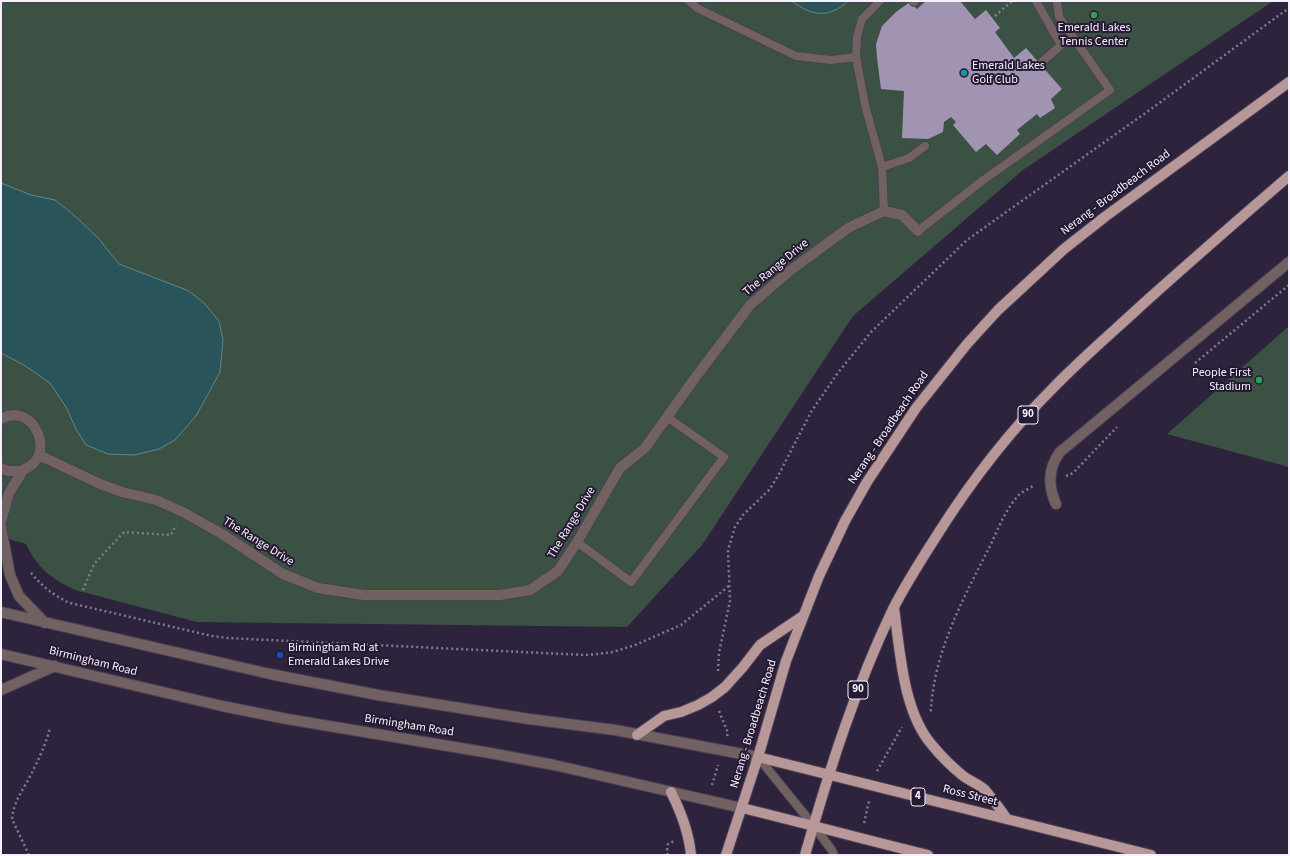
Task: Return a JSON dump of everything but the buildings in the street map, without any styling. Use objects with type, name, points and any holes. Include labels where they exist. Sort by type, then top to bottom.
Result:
[{"type":"main road","name":"Nerang - Broadbeach Road","points":[[726,855],[758,757],[786,662],[819,576],[845,521],[867,482],[916,408],[967,344],[998,310],[1064,249],[1106,216],[1289,82]]},
{"type":"main road","name":"90","points":[[805,855],[813,825],[852,706],[872,655],[894,608],[922,558],[976,478],[998,448],[1053,387],[1199,254],[1289,176]]},
{"type":"main road","points":[[894,608],[906,687],[920,728],[931,744],[962,776],[984,789],[1007,819]]},
{"type":"main road","points":[[637,735],[664,716],[681,712],[712,697],[725,687],[760,646],[803,616]]},
{"type":"main road","name":"Ross Street","points":[[758,757],[1152,855]]},
{"type":"main road","points":[[671,792],[683,820],[689,840],[691,855]]},
{"type":"main road","name":"Birmingham Road","points":[[742,808],[813,825]]},
{"type":"main road","points":[[813,825],[860,839],[928,855]]},
{"type":"street","points":[[884,211],[902,215],[918,231]]},
{"type":"street","name":"The Range Drive","points":[[39,455],[100,484],[122,492],[156,500],[183,512],[222,534],[283,574],[318,588],[364,595],[433,596],[500,594],[530,590],[558,571],[577,542],[620,468],[645,448],[750,306],[791,270],[848,228],[884,211]]},
{"type":"street","points":[[1056,504],[1050,490],[1051,468],[1054,460],[1060,452],[1289,262]]},
{"type":"street","points":[[1,419],[14,416],[25,418],[33,424],[39,434],[41,444],[39,455],[33,463],[24,469],[14,471],[1,468]]},
{"type":"street","points":[[1,522],[10,493],[24,469]]},
{"type":"street","points":[[1,527],[10,575],[19,596],[45,624]]},
{"type":"street","points":[[1,612],[45,624],[270,674],[378,696],[529,719],[615,730],[758,757]]},
{"type":"street","name":"Birmingham Road","points":[[1,654],[222,706],[287,719],[554,765],[742,808]]},
{"type":"street","points":[[1,690],[56,666]]},
{"type":"lane","points":[[689,1],[697,8],[796,56],[831,60],[856,57]]},
{"type":"lane","points":[[880,1],[862,19],[857,37],[856,57],[865,105],[882,167],[884,211]]},
{"type":"lane","points":[[1036,1],[1061,44],[1042,62]]},
{"type":"lane","points":[[918,231],[982,181],[1110,90],[1059,17],[1058,1]]},
{"type":"lane","points":[[882,167],[909,158],[925,146]]},
{"type":"lane","points":[[577,542],[631,582],[724,457],[667,417]]},
{"type":"lane","points":[[758,757],[813,825],[834,855]]},
{"type":"path","points":[[995,16],[1012,1]]},
{"type":"path","points":[[718,675],[719,653],[730,601],[728,550],[735,527],[743,515],[770,490],[811,412],[837,374],[871,332],[967,240],[1151,109],[1289,8]]},
{"type":"path","points":[[1192,366],[1289,285]]},
{"type":"path","points":[[1062,477],[1073,473],[1118,426]]},
{"type":"path","points":[[931,710],[932,693],[935,680],[958,610],[1008,509],[1020,494],[1034,485]]},
{"type":"path","points":[[83,590],[94,564],[124,532],[171,535],[183,512]]},
{"type":"path","points":[[31,573],[38,582],[57,598],[70,603],[212,636],[585,655],[613,652],[636,645],[681,625],[730,585]]},
{"type":"path","points":[[707,800],[728,733],[716,704]]},
{"type":"path","points":[[860,839],[877,769],[906,721]]},
{"type":"path","points":[[29,855],[12,820],[17,800],[47,739],[50,728]]},
{"type":"path","points":[[668,855],[668,844],[673,841]]},
{"type":"shaded area","name":"Emerald Lakes Golf Club","points":[[1,1],[1273,1],[1023,170],[853,316],[702,545],[627,627],[197,622],[75,590],[46,572],[35,560],[26,544],[1,537]]},
{"type":"shaded area","points":[[792,1],[848,1],[834,11],[820,13],[806,10]]},
{"type":"shaded area","points":[[1,183],[31,195],[55,200],[75,216],[99,239],[119,264],[189,291],[204,303],[219,321],[223,340],[220,372],[196,416],[175,440],[159,449],[134,455],[108,454],[86,445],[76,429],[66,407],[50,383],[24,365],[1,353]]},
{"type":"shaded area","name":"People First Stadium","points":[[1289,326],[1289,467],[1167,434]]},
{"type":"place","name":"Emerald Lakes Tennis Center","points":[[1094,15]]},
{"type":"place","name":"Emerald Lakes Golf Club","points":[[964,73]]},
{"type":"place","name":"People First Stadium","points":[[1259,380]]},
{"type":"place","name":"Birmingham Rd at Emerald Lakes Drive","points":[[280,655]]}]
